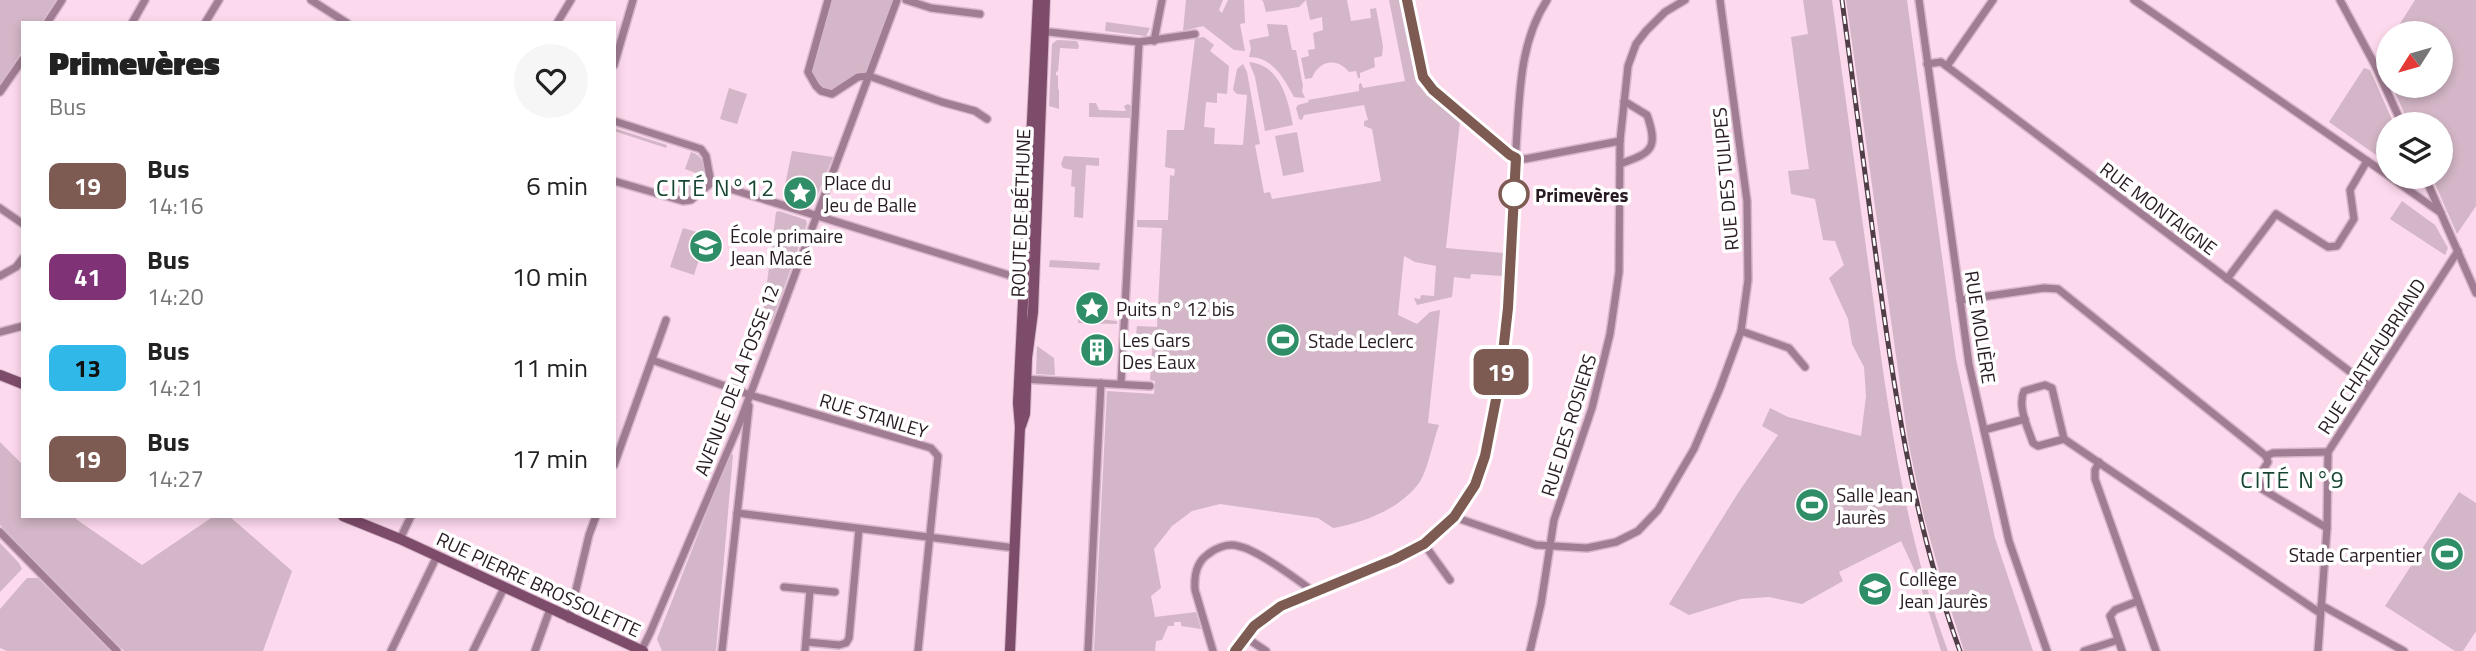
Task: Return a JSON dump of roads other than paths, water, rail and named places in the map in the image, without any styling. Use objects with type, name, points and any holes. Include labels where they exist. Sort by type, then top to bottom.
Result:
[{"type":"main road","name":"ROUTE DE BÉTHUNE","points":[[1010,651],[1020,427],[1025,414],[1023,379],[1040,31],[1038,0]]},
{"type":"main road","name":"ROUTE DE BÉTHUNE","points":[[1040,31],[1045,0]]},
{"type":"main road","points":[[0,375],[21,383]]},
{"type":"main road","name":"RUE PIERRE BROSSOLETTE","points":[[348,518],[400,539],[642,651]]},
{"type":"street","points":[[48,21],[62,0]]},
{"type":"street","points":[[133,21],[145,0]]},
{"type":"street","points":[[206,21],[219,0]]},
{"type":"street","points":[[311,0],[344,21]]},
{"type":"street","points":[[558,21],[571,0]]},
{"type":"street","points":[[616,58],[633,0]]},
{"type":"street","points":[[828,0],[808,72],[816,86],[827,94],[836,92],[858,77],[869,76],[975,111],[987,119]]},
{"type":"street","name":"AVENUE DE LA FOSSE 12","points":[[642,651],[750,395],[897,0]]},
{"type":"street","points":[[906,0],[931,8],[980,14]]},
{"type":"street","points":[[1154,41],[1162,0]]},
{"type":"street","points":[[1406,0],[1419,66],[1428,84],[1510,155],[1525,159],[1620,141]]},
{"type":"street","points":[[1235,651],[1254,626],[1289,602],[1395,559],[1424,544],[1454,517],[1480,475],[1500,379],[1508,308],[1523,61],[1535,20],[1547,0]]},
{"type":"street","name":"RUE DES ROSIERS","points":[[1530,651],[1541,604],[1554,520],[1592,408],[1608,345],[1619,272],[1620,141],[1628,66],[1636,44],[1655,20],[1685,0]]},
{"type":"street","name":"RUE DES TULIPES","points":[[1454,517],[1536,545],[1587,548],[1616,542],[1638,531],[1658,510],[1694,449],[1741,331],[1748,281],[1748,211],[1720,0]]},
{"type":"street","name":"RUE MOLIÈRE","points":[[1919,0],[1969,364],[2012,553],[2047,651]]},
{"type":"street","points":[[1927,64],[1941,62],[1947,66],[1993,0]]},
{"type":"street","points":[[2134,0],[2376,167]]},
{"type":"street","points":[[2340,0],[2397,112]]},
{"type":"street","points":[[1040,31],[1139,42],[1195,34]]},
{"type":"street","points":[[1121,384],[1139,42]]},
{"type":"street","points":[[0,92],[21,62]]},
{"type":"street","name":"RUE MONTAIGNE","points":[[1947,66],[2369,386]]},
{"type":"street","points":[[1620,164],[1649,151],[1652,144],[1647,115],[1624,100]]},
{"type":"street","points":[[616,122],[701,149],[706,156],[711,183]]},
{"type":"street","points":[[2227,279],[2276,214],[2280,214],[2328,247],[2337,246],[2354,219],[2350,190],[2367,161]]},
{"type":"street","points":[[616,182],[683,201],[691,200],[711,183]]},
{"type":"street","points":[[711,183],[1029,281]]},
{"type":"street","points":[[2407,189],[2441,213]]},
{"type":"street","points":[[2430,189],[2476,293]]},
{"type":"street","points":[[0,208],[21,223]]},
{"type":"street","name":"RUE CHATEAUBRIAND","points":[[2318,651],[2327,528],[2328,452],[2458,251]]},
{"type":"street","points":[[0,276],[16,267],[21,261]]},
{"type":"street","points":[[2466,269],[2476,275]]},
{"type":"street","points":[[1960,300],[2044,288],[2058,289],[2068,294],[2266,456],[2268,462],[2258,478],[2262,489],[2327,528]]},
{"type":"street","points":[[616,459],[666,320]]},
{"type":"street","points":[[0,332],[21,327]]},
{"type":"street","points":[[1741,331],[1789,348],[1805,367]]},
{"type":"street","name":"RUE STANLEY","points":[[652,360],[750,395],[931,447],[938,456],[918,651]]},
{"type":"street","points":[[1023,379],[1150,386]]},
{"type":"street","points":[[1088,651],[1101,383]]},
{"type":"street","points":[[2064,439],[2038,446],[2033,443],[2021,397],[2024,391],[2045,384],[2052,388],[2064,439],[2320,609],[2404,651]]},
{"type":"street","points":[[722,651],[750,395]]},
{"type":"street","points":[[1984,430],[2025,419]]},
{"type":"street","points":[[2266,456],[2273,453],[2328,452]]},
{"type":"street","points":[[2099,462],[2095,479],[2156,651]]},
{"type":"street","points":[[737,513],[1015,548]]},
{"type":"street","points":[[400,539],[410,518]]},
{"type":"street","points":[[569,619],[595,518]]},
{"type":"street","points":[[810,590],[806,647],[846,643],[849,638],[859,529]]},
{"type":"street","points":[[0,532],[117,651]]},
{"type":"street","points":[[1424,544],[1450,580]]},
{"type":"street","points":[[1213,651],[1194,581],[1199,564],[1210,553],[1224,546],[1240,546],[1314,592]]},
{"type":"street","points":[[391,651],[437,556]]},
{"type":"street","points":[[784,587],[835,592]]},
{"type":"street","points":[[473,651],[504,588]]},
{"type":"street","points":[[2122,651],[2110,619],[2111,614],[2138,601]]},
{"type":"street","points":[[535,651],[550,610]]},
{"type":"street","points":[[1245,637],[1266,651]]},
{"type":"street","points":[[2084,651],[2118,640]]},
{"type":"railway","points":[[1842,0],[1900,420],[1931,560],[1960,651]]},
{"type":"place","name":"Place du Jeu de Balle","points":[[800,193]]},
{"type":"place","name":"Primevères","points":[[1514,194]]},
{"type":"place","name":"École primaire Jean Macé","points":[[706,246]]},
{"type":"place","name":"Puits n° 12 bis","points":[[1092,308]]},
{"type":"place","name":"Stade Leclerc","points":[[1283,340]]},
{"type":"place","name":"Les Gars Des Eaux","points":[[1097,350]]},
{"type":"place","name":"Salle Jean Jaurès","points":[[1812,505]]},
{"type":"place","name":"Stade Carpentier","points":[[2447,554]]},
{"type":"place","name":"Collège Jean Jaurès","points":[[1875,589]]},
{"type":"district","name":"CITÉ N°12","points":[[716,187]]},
{"type":"district","name":"CITÉ N°9","points":[[2293,479]]}]
